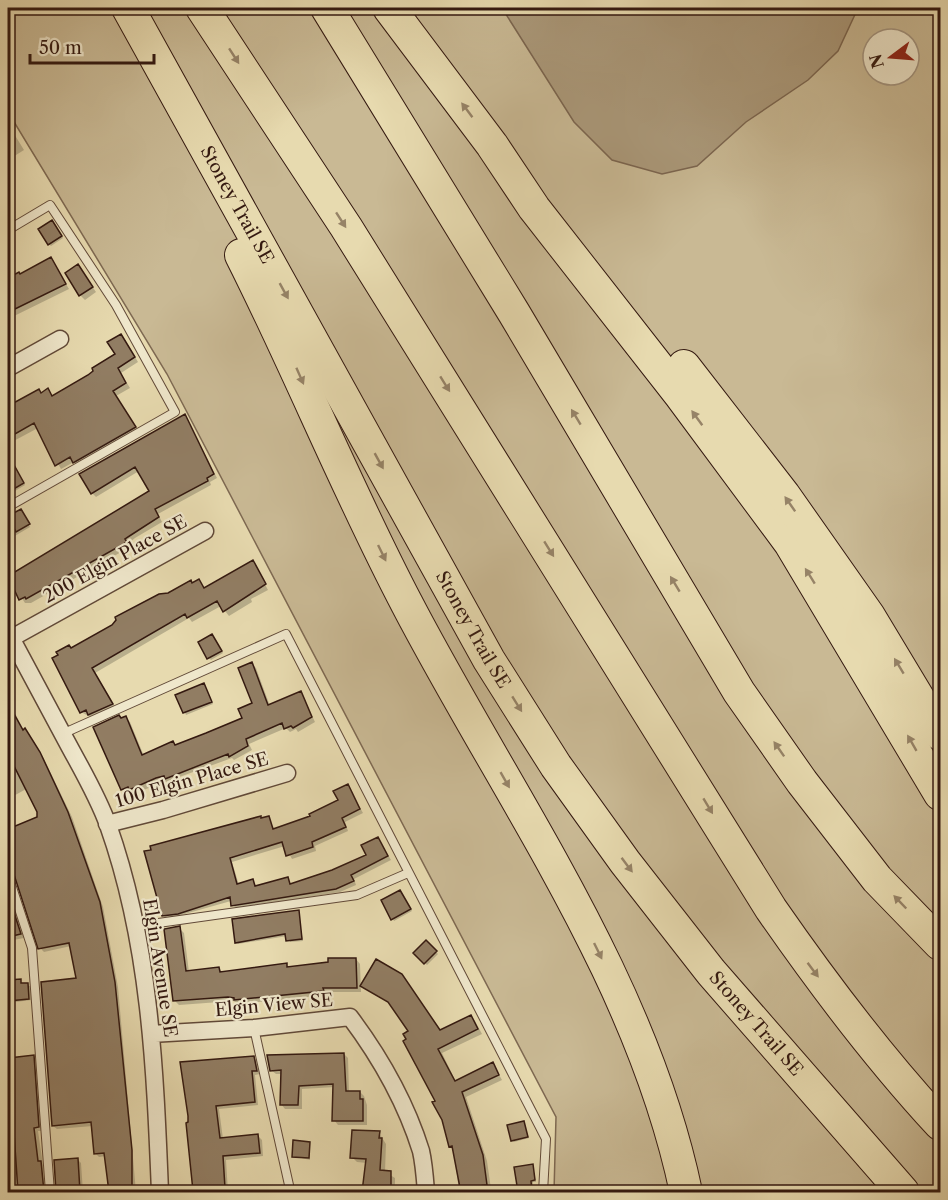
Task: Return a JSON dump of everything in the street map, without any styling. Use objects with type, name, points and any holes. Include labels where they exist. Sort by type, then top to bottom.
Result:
[{"type":"highway","points":[[202,8],[364,257],[771,909],[807,962],[871,1044],[940,1124]]},
{"type":"highway","points":[[327,8],[514,313],[739,692],[802,782],[877,879],[940,944]]},
{"type":"highway","points":[[389,8],[492,145],[534,208],[681,396],[790,543],[940,794]]},
{"type":"highway","points":[[131,13],[172,120],[283,338],[357,502],[407,604],[564,883],[629,1014],[662,1104],[686,1192]]},
{"type":"highway","name":"Stoney Trail SE","points":[[131,13],[489,660],[556,766],[625,862],[711,972],[903,1192]]},
{"type":"highway","points":[[492,145],[589,249],[736,431],[869,616],[940,734]]},
{"type":"street","points":[[8,368],[60,339]]},
{"type":"street","name":"200 Elgin Place SE","points":[[9,637],[205,531]]},
{"type":"street","name":"Elgin Avenue SE","points":[[9,637],[62,734],[107,824],[137,926],[151,1034],[160,1192]]},
{"type":"street","name":"100 Elgin Place SE","points":[[107,824],[287,773]]},
{"type":"street","name":"Elgin View SE","points":[[151,1034],[254,1028],[350,1017],[377,1053],[400,1103],[421,1152],[426,1192]]},
{"type":"lane","points":[[8,230],[50,206],[116,304],[175,412],[8,507]]},
{"type":"lane","points":[[62,734],[286,634],[546,1139],[543,1192]]},
{"type":"lane","points":[[137,926],[357,895],[408,873]]},
{"type":"lane","points":[[8,875],[32,948],[50,1192]]},
{"type":"lane","points":[[254,1028],[289,1192]]},
{"type":"shaded area","points":[[8,8],[940,8],[940,1192],[554,1192],[556,1117],[167,374],[8,112]]},
{"type":"shaded area","points":[[502,8],[858,8],[838,51],[808,80],[746,122],[697,166],[662,174],[612,160],[574,122]]},
{"type":"building","points":[[52,220],[62,236],[48,245],[38,229]]},
{"type":"building","points":[[51,257],[66,284],[15,309],[13,306],[8,309],[8,278]]},
{"type":"building","points":[[78,264],[93,287],[79,296],[65,273]]},
{"type":"building","points":[[121,334],[135,357],[118,368],[126,383],[113,391],[136,427],[73,463],[70,457],[55,466],[34,423],[8,438],[8,406],[39,389],[41,393],[48,388],[52,396],[88,375],[93,371],[92,368],[115,354],[107,342]]},
{"type":"building","points":[[185,414],[214,474],[207,478],[208,481],[155,509],[159,517],[125,539],[127,542],[26,599],[25,597],[19,600],[8,576],[149,491],[135,467],[91,494],[79,474]]},
{"type":"building","points":[[8,454],[24,483],[12,490],[8,482]]},
{"type":"building","points":[[21,509],[30,524],[16,532],[8,516]]},
{"type":"building","points":[[253,560],[266,584],[223,612],[217,601],[187,618],[185,614],[92,668],[113,704],[88,715],[86,710],[80,713],[52,658],[58,655],[56,652],[69,645],[71,648],[112,625],[116,620],[115,617],[159,594],[168,593],[191,580],[192,583],[199,579],[204,588]]},
{"type":"building","points":[[212,634],[222,651],[207,659],[198,642]]},
{"type":"building","points":[[252,662],[268,705],[301,691],[312,717],[293,728],[291,726],[284,729],[282,723],[246,739],[248,746],[229,757],[228,754],[165,779],[164,776],[156,778],[129,790],[128,787],[121,790],[93,727],[119,715],[121,718],[126,716],[142,755],[173,741],[175,745],[206,733],[242,718],[238,709],[252,703],[238,668]]},
{"type":"building","points":[[204,683],[212,702],[183,713],[175,695]]},
{"type":"building","points":[[8,703],[23,730],[25,728],[40,752],[68,812],[100,902],[115,982],[132,1150],[132,1192],[109,1192],[104,1153],[94,1154],[91,1122],[52,1126],[41,982],[76,978],[69,943],[38,949],[8,856],[8,829],[37,817],[37,812],[8,754]]},
{"type":"building","points":[[348,784],[360,809],[342,818],[346,827],[312,842],[313,847],[286,856],[282,842],[230,858],[237,884],[253,879],[255,886],[288,877],[290,884],[332,870],[366,855],[361,845],[378,837],[388,856],[351,875],[354,881],[336,889],[231,906],[230,897],[178,914],[162,916],[144,851],[151,850],[150,846],[261,816],[261,818],[269,816],[273,829],[310,816],[309,814],[338,800],[333,791]]},
{"type":"building","points":[[400,890],[411,909],[391,920],[381,900]]},
{"type":"building","points":[[8,894],[21,934],[8,937]]},
{"type":"building","points":[[299,910],[302,939],[286,941],[285,934],[235,943],[232,919]]},
{"type":"building","points":[[180,926],[186,971],[219,967],[220,972],[287,963],[287,967],[328,962],[328,958],[356,958],[357,988],[323,988],[324,991],[234,1000],[228,997],[173,1001],[164,929]]},
{"type":"building","points":[[426,940],[437,951],[424,964],[413,953]]},
{"type":"building","points":[[376,959],[402,974],[440,1030],[471,1015],[478,1029],[438,1049],[455,1081],[493,1062],[499,1075],[462,1092],[483,1155],[487,1185],[460,1188],[452,1146],[449,1147],[442,1120],[432,1102],[435,1101],[403,1041],[406,1039],[403,1034],[408,1031],[388,1002],[360,986]]},
{"type":"building","points":[[21,979],[21,983],[28,983],[29,999],[8,1001],[8,980]]},
{"type":"building","points":[[344,1053],[346,1091],[360,1091],[360,1099],[363,1099],[363,1121],[332,1121],[333,1084],[299,1086],[298,1105],[280,1105],[281,1070],[270,1071],[267,1055]]},
{"type":"building","points":[[34,1055],[39,1127],[34,1128],[38,1161],[41,1161],[44,1192],[18,1192],[9,1058]]},
{"type":"building","points":[[254,1056],[257,1071],[252,1071],[255,1102],[216,1106],[220,1138],[258,1134],[260,1153],[223,1156],[225,1188],[193,1191],[186,1123],[188,1116],[180,1062]]},
{"type":"building","points":[[524,1121],[528,1137],[511,1141],[507,1125]]},
{"type":"building","points":[[352,1130],[380,1131],[379,1138],[382,1138],[380,1170],[391,1171],[391,1192],[362,1192],[366,1159],[350,1158]]},
{"type":"building","points":[[293,1140],[310,1142],[309,1158],[292,1157]]},
{"type":"building","points":[[78,1158],[80,1192],[56,1192],[54,1160]]},
{"type":"building","points":[[533,1164],[535,1180],[531,1181],[532,1192],[518,1192],[514,1167]]}]
